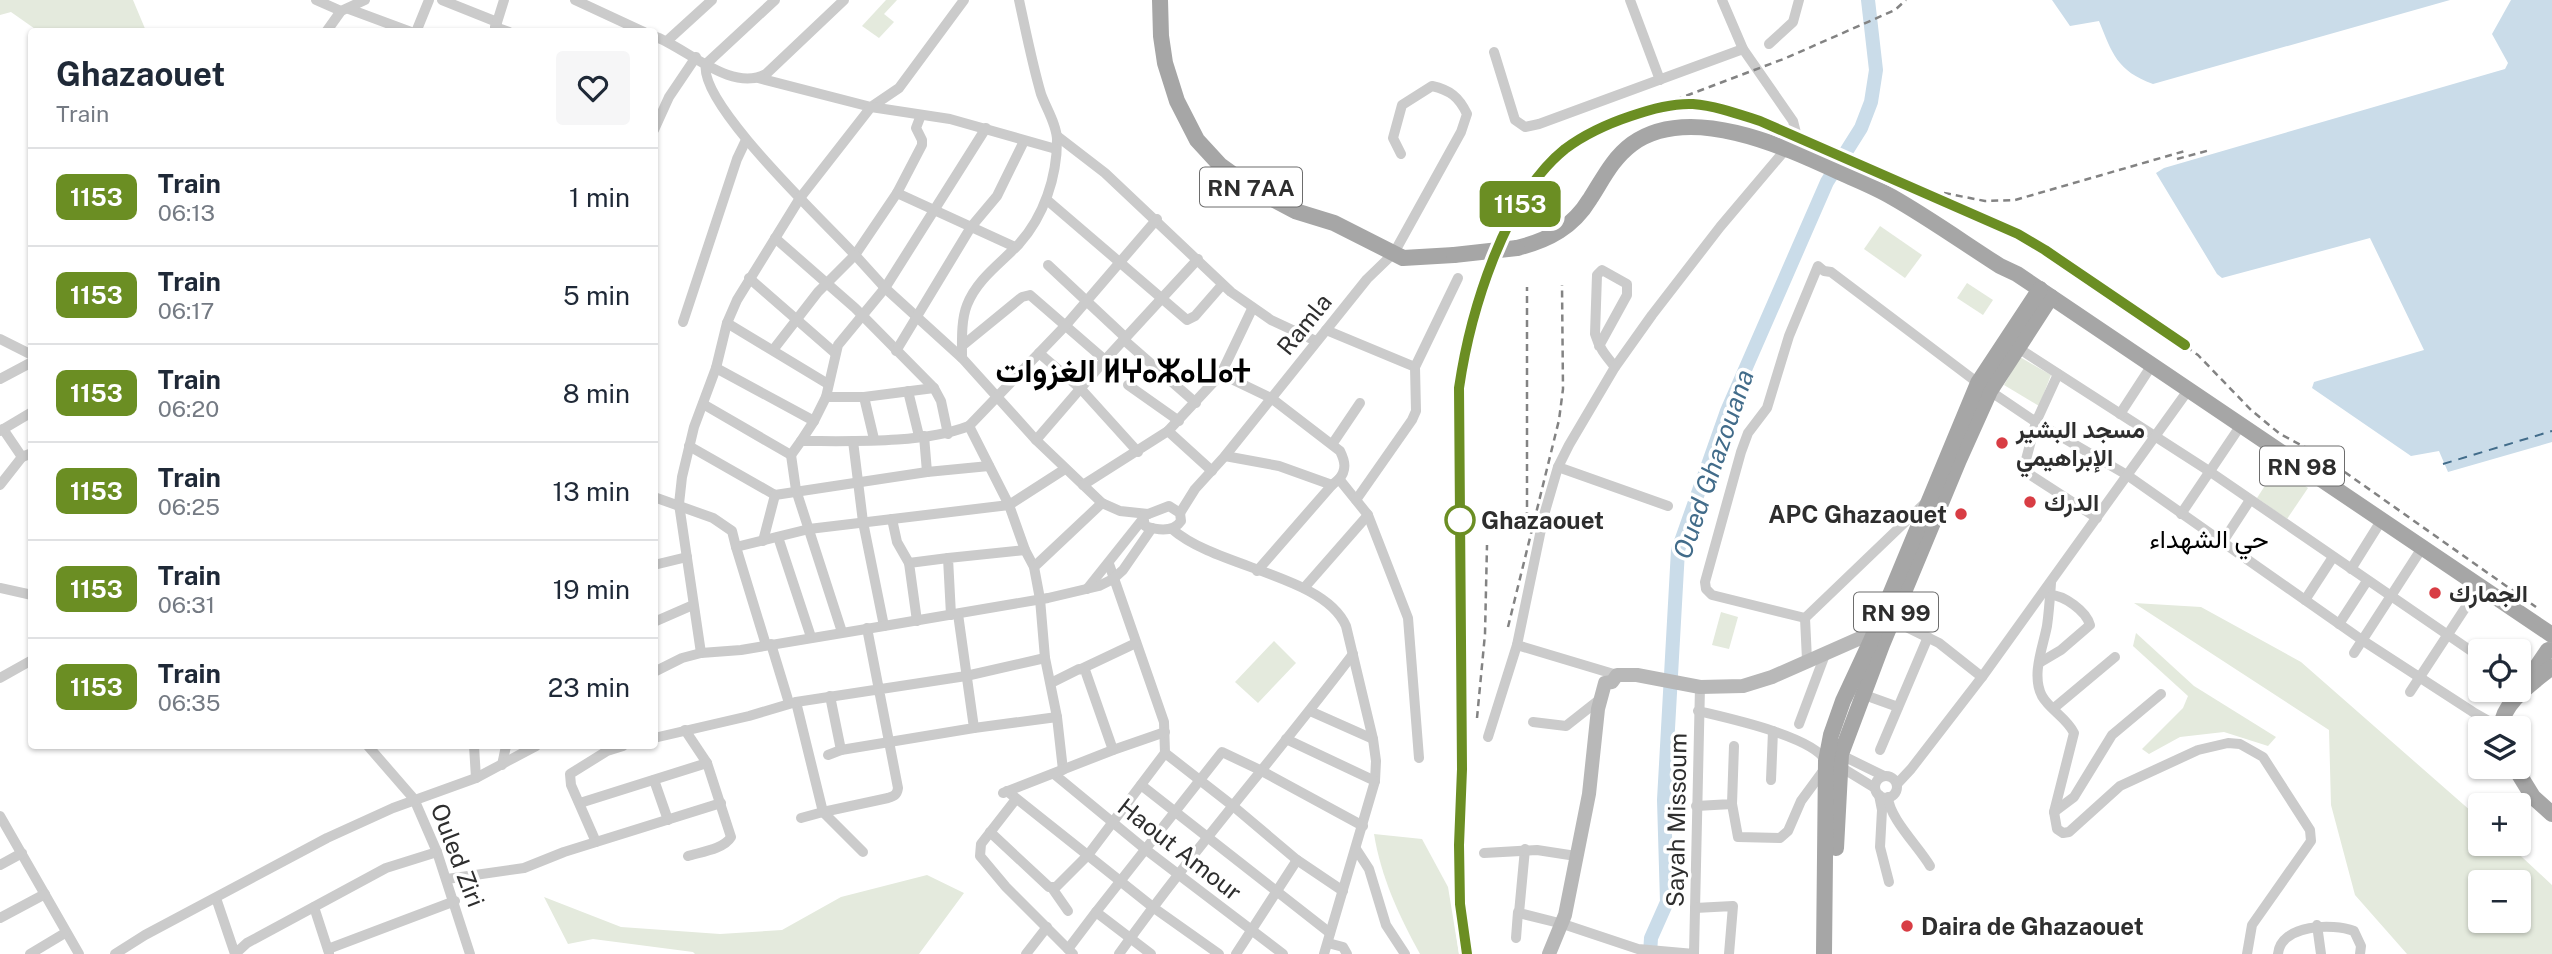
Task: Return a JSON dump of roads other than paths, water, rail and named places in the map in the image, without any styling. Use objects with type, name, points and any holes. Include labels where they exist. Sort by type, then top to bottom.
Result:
[{"type":"main road","name":"RN 7AA","points":[[1160,0],[1161,36],[1171,85],[1184,117],[1197,140],[1209,154],[1233,176],[1271,198],[1308,217],[1334,223],[1403,258],[1517,248],[1542,241],[1567,227],[1590,201],[1604,174],[1621,153],[1642,138],[1657,132],[1692,127],[1762,140],[1880,190],[2000,266]]},
{"type":"main road","name":"RN 98","points":[[2000,266],[2148,371],[2187,391]]},
{"type":"main road","name":"RN 98","points":[[2043,296],[2240,427],[2477,590],[2551,645],[2531,675]]},
{"type":"main road","name":"RN 99","points":[[1832,954],[1830,759],[1931,498],[1984,387],[2043,296]]},
{"type":"main road","name":"RN 99","points":[[1878,635],[1959,460],[1984,387]]},
{"type":"main road","points":[[1549,954],[1563,924],[1589,794],[1598,709],[1611,679],[1637,675],[1693,686],[1743,686],[1756,683],[1826,652],[1878,635]]},
{"type":"main road","name":"RN 98","points":[[2531,682],[2552,667]]},
{"type":"main road","points":[[2531,777],[2552,806]]},
{"type":"main road","points":[[2522,779],[2533,797],[2552,814]]},
{"type":"main road","name":"RN 99","points":[[1824,954],[1830,890]]},
{"type":"street","points":[[316,0],[401,28]]},
{"type":"street","points":[[329,28],[345,10],[365,0]]},
{"type":"street","points":[[415,28],[429,0]]},
{"type":"street","points":[[442,0],[495,27],[504,0]]},
{"type":"street","points":[[575,0],[635,28]]},
{"type":"street","points":[[667,41],[712,0]]},
{"type":"street","points":[[706,64],[775,0]]},
{"type":"street","points":[[758,78],[766,74],[844,0]]},
{"type":"street","points":[[701,653],[679,504],[689,446],[716,368],[727,323],[749,278],[800,198],[871,107],[899,88],[964,0]]},
{"type":"street","points":[[962,358],[967,303],[988,274],[1015,247],[1040,215],[1047,200],[1056,149],[1057,135],[1042,97],[1019,0]]},
{"type":"street","points":[[1630,0],[1660,80]]},
{"type":"street","points":[[1488,737],[1517,645],[1544,515],[1558,467],[1615,367],[1720,227],[1797,137],[1793,121],[1743,49],[1723,0]]},
{"type":"street","points":[[1769,44],[1793,22],[1799,0]]},
{"type":"street","points":[[658,38],[732,77],[758,78],[871,107],[986,128],[1056,149]]},
{"type":"street","points":[[1494,52],[1512,111],[1516,120],[1525,127],[1743,49]]},
{"type":"street","points":[[658,121],[669,97],[696,57]]},
{"type":"street","points":[[706,64],[707,82],[747,140],[885,288],[962,358],[1036,440],[1102,503],[1120,511],[1144,516]]},
{"type":"street","name":"Ramla","points":[[1195,489],[1225,456],[1367,279],[1394,253],[1461,132],[1467,114],[1461,101],[1447,89],[1432,86],[1402,105],[1393,138],[1401,155]]},
{"type":"street","points":[[896,111],[899,88]]},
{"type":"street","points":[[773,350],[818,292],[829,284],[855,255],[897,193],[922,145],[916,128],[921,115]]},
{"type":"street","points":[[842,632],[796,490],[792,455],[826,397],[838,345],[885,288],[986,128]]},
{"type":"street","points":[[1057,135],[1157,219],[1222,285],[1252,309],[1316,341]]},
{"type":"street","points":[[683,322],[733,169],[747,140]]},
{"type":"street","points":[[896,351],[971,227],[997,196],[1024,141]]},
{"type":"street","points":[[897,193],[1015,247]]},
{"type":"street","points":[[1047,200],[1162,300],[1189,320],[1222,285]]},
{"type":"street","points":[[801,440],[853,441],[948,434],[969,426],[1066,325],[1157,219]]},
{"type":"street","points":[[775,238],[863,316],[934,388],[941,401],[948,434]]},
{"type":"street","points":[[1036,440],[1198,259]]},
{"type":"street","points":[[1048,265],[1196,403]]},
{"type":"street","points":[[1805,618],[1712,594],[1706,589],[1705,582],[1741,452],[1748,433],[1767,408],[1789,336],[1818,266],[1831,272],[1984,387],[2036,422],[2127,475],[2362,640],[2480,716]]},
{"type":"street","points":[[1599,346],[1627,295],[1627,284],[1602,270],[1597,275],[1595,334],[1599,346],[1615,367]]},
{"type":"street","points":[[749,278],[835,353]]},
{"type":"street","points":[[1356,500],[1412,420],[1416,403],[1415,368],[1458,278]]},
{"type":"street","points":[[962,346],[1027,295],[1035,298],[1105,360]]},
{"type":"street","points":[[1083,485],[1138,452],[1179,421],[1221,374],[1252,309]]},
{"type":"street","points":[[727,323],[828,384]]},
{"type":"street","points":[[1326,330],[1415,368]]},
{"type":"street","points":[[0,339],[28,353]]},
{"type":"street","points":[[2012,343],[2209,471],[2468,649]]},
{"type":"street","points":[[1040,353],[1081,389],[1138,452]]},
{"type":"street","points":[[0,379],[28,364]]},
{"type":"street","points":[[716,368],[814,421]]},
{"type":"street","points":[[2120,414],[2148,371]]},
{"type":"street","points":[[1221,374],[1271,398],[1333,443],[1345,459],[1344,473],[1258,571]]},
{"type":"street","points":[[2057,374],[2036,422],[2024,462],[2025,470],[2096,518]]},
{"type":"street","points":[[1128,385],[1179,421]]},
{"type":"street","points":[[826,397],[864,397],[934,388]]},
{"type":"street","points":[[908,391],[928,472]]},
{"type":"street","points":[[1881,794],[1895,792],[1897,784],[1982,677],[2187,391]]},
{"type":"street","points":[[864,397],[873,439]]},
{"type":"street","points":[[1333,443],[1360,403]]},
{"type":"street","points":[[703,404],[792,455]]},
{"type":"street","points":[[0,485],[27,455],[2,430],[28,414]]},
{"type":"street","points":[[969,426],[1009,505],[1034,567],[1040,599],[1045,658],[1057,717],[1058,772]]},
{"type":"street","points":[[2181,514],[2240,427]]},
{"type":"street","points":[[1168,431],[1212,471]]},
{"type":"street","points":[[853,441],[863,522],[884,626]]},
{"type":"street","points":[[689,446],[775,495],[857,481],[989,466]]},
{"type":"street","points":[[1225,456],[1279,466],[1336,482],[1356,500],[1368,516],[1408,618],[1419,758]]},
{"type":"street","points":[[1558,467],[1668,506]]},
{"type":"street","points":[[736,547],[808,529],[1009,505],[1065,469]]},
{"type":"street","points":[[1087,589],[1144,516],[1169,506],[1195,489]]},
{"type":"street","points":[[1172,529],[1179,524],[1180,513],[1195,489]]},
{"type":"street","points":[[763,541],[775,495]]},
{"type":"street","points":[[658,498],[679,504],[729,527],[768,644],[792,702],[823,812],[863,852]]},
{"type":"street","points":[[1807,660],[1805,618],[1931,498]]},
{"type":"street","points":[[2222,543],[2250,499]]},
{"type":"street","points":[[1034,567],[1102,503]]},
{"type":"street","points":[[1169,506],[1180,513]]},
{"type":"street","points":[[1144,516],[1145,526],[1172,529],[1191,544],[1304,588],[1339,612],[1346,626],[1373,739],[1375,781],[1324,954]]},
{"type":"street","points":[[1304,588],[1368,516]]},
{"type":"street","points":[[892,519],[897,542],[909,563],[917,621]]},
{"type":"street","points":[[2351,569],[2379,523]]},
{"type":"street","points":[[658,670],[682,658],[701,653],[917,621],[1087,589],[1114,579],[1152,528]]},
{"type":"street","points":[[778,537],[811,637]]},
{"type":"street","points":[[909,563],[1025,550]]},
{"type":"street","points":[[2354,653],[2420,551]]},
{"type":"street","points":[[2305,600],[2333,557]]},
{"type":"street","points":[[658,564],[687,558]]},
{"type":"street","points":[[948,558],[974,728]]},
{"type":"street","points":[[1052,888],[1088,855],[1165,753],[1164,722],[1109,564]]},
{"type":"street","points":[[2339,624],[2367,581]]},
{"type":"street","points":[[2051,583],[2048,623],[2039,663],[2039,685],[2043,697],[2070,725],[2074,733],[2054,812],[2057,829],[2063,833],[2069,832],[2120,786],[2139,775],[2210,746],[2240,744],[2263,757],[2312,835],[2304,852],[2252,925],[2247,954]]},
{"type":"street","points":[[0,588],[28,594]]},
{"type":"street","points":[[2410,692],[2477,590]]},
{"type":"street","points":[[2039,663],[2061,650],[2090,625],[2087,616],[2070,603],[2059,596],[2050,595]]},
{"type":"street","points":[[658,620],[693,605]]},
{"type":"street","points":[[801,818],[895,796],[898,788],[867,628]]},
{"type":"street","points":[[1878,635],[1927,637],[1955,653],[1982,677]]},
{"type":"street","points":[[1880,750],[1927,637]]},
{"type":"street","points":[[1051,683],[1136,643]]},
{"type":"street","points":[[1517,645],[1611,679],[1599,702],[1570,725],[1560,727],[1533,722]]},
{"type":"street","points":[[1800,724],[1826,652]]},
{"type":"street","points":[[1119,954],[1353,654]]},
{"type":"street","points":[[2054,708],[2115,657]]},
{"type":"street","points":[[658,737],[749,716],[792,702],[966,676],[1045,658]]},
{"type":"street","points":[[0,678],[28,662]]},
{"type":"street","points":[[1081,668],[1086,672],[1113,750]]},
{"type":"street","name":"Sayah Missoum","points":[[1693,686],[1698,710],[1694,954]]},
{"type":"street","points":[[1856,692],[1898,707]]},
{"type":"street","points":[[2054,812],[2074,797],[2112,735],[2161,694]]},
{"type":"street","points":[[831,696],[841,750]]},
{"type":"street","points":[[1698,710],[1773,731],[1830,759],[1881,794],[1930,866]]},
{"type":"street","points":[[1310,711],[1373,739]]},
{"type":"street","points":[[828,755],[841,750],[889,742],[1057,717]]},
{"type":"street","points":[[685,730],[707,763],[730,839],[721,845],[688,856]]},
{"type":"street","points":[[1771,780],[1773,731]]},
{"type":"street","points":[[1165,732],[1004,792],[1154,908],[1219,954]]},
{"type":"street","points":[[1286,739],[1375,781]]},
{"type":"street","points":[[1734,746],[1732,804],[1738,837],[1780,838],[1788,831],[1797,808],[1830,759]]},
{"type":"street","name":"Ouled Ziri","points":[[371,749],[414,799],[438,852],[470,954]]},
{"type":"street","points":[[474,749],[476,778]]},
{"type":"street","points":[[502,765],[505,749]]},
{"type":"street","points":[[115,954],[145,935],[327,838],[414,799],[476,778],[530,749]]},
{"type":"street","points":[[596,842],[571,785],[570,774],[613,749]]},
{"type":"street","points":[[1016,799],[979,849],[984,863],[1070,952],[1096,912],[1174,811],[1224,752],[1363,826]]},
{"type":"street","points":[[1165,753],[1297,860],[1343,891]]},
{"type":"street","points":[[1830,759],[1890,776],[1897,784]]},
{"type":"street","points":[[580,803],[707,763]]},
{"type":"street","name":"Haout Amour","points":[[1058,772],[1111,822],[1250,932],[1283,954]]},
{"type":"street","points":[[1884,776],[1878,779],[1882,810],[1880,847],[1889,882]]},
{"type":"street","points":[[654,780],[668,820]]},
{"type":"street","points":[[1141,785],[1277,891],[1329,938],[1343,947],[1347,954]]},
{"type":"street","points":[[447,879],[524,867],[721,803]]},
{"type":"street","points":[[1696,806],[1732,804]]},
{"type":"street","points":[[0,816],[79,954]]},
{"type":"street","points":[[990,832],[1052,888],[1068,911]]},
{"type":"street","points":[[1356,849],[1369,869],[1387,925],[1405,954]]},
{"type":"street","points":[[1516,938],[1525,849]]},
{"type":"street","points":[[1483,853],[1525,849],[1576,856]]},
{"type":"street","points":[[216,898],[235,954],[247,943],[386,868],[438,852]]},
{"type":"street","points":[[0,865],[22,853]]},
{"type":"street","points":[[1236,954],[1297,860]]},
{"type":"street","points":[[0,918],[44,894]]},
{"type":"street","points":[[314,907],[328,951],[455,901]]},
{"type":"street","points":[[1695,908],[1733,906],[1729,954]]},
{"type":"street","points":[[1096,912],[1151,954]]},
{"type":"street","points":[[1518,912],[1638,948],[1694,954]]},
{"type":"street","points":[[2278,954],[2279,946],[2285,940],[2317,925],[2354,931],[2361,946],[2360,954]]},
{"type":"street","points":[[2317,925],[2321,954]]},
{"type":"street","points":[[1026,954],[1047,927]]},
{"type":"street","points":[[30,954],[65,933]]},
{"type":"water","points":[[2052,0],[2450,0],[2153,84],[2131,73],[2117,60],[2099,21],[2070,26]]},
{"type":"water","points":[[2511,0],[2552,0],[2552,442],[2448,472],[2439,451],[2411,456],[2312,388],[2314,382],[2424,350],[2370,238],[2222,278],[2217,274],[2156,173],[2164,168],[2505,69],[2508,63],[2492,34]]},
{"type":"waterway","name":"Oued Ghazouana","points":[[1650,954],[1651,938],[1667,902],[1664,800],[1678,550],[1727,411],[1827,182],[1861,128],[1871,102],[1876,70],[1868,0]]},
{"type":"railway","points":[[1675,100],[1786,58],[1895,10],[1906,0]]},
{"type":"railway","points":[[1467,954],[1460,904],[1459,845],[1462,769],[1459,388],[1464,358],[1471,326],[1493,259],[1524,197],[1543,171],[1572,144],[1604,126],[1638,113],[1693,104],[1759,119],[2045,249],[2198,355],[2251,410],[2280,434],[2322,456],[2536,607]]},
{"type":"railway","points":[[2177,159],[2210,150]]},
{"type":"railway","points":[[1944,193],[1985,201],[2015,200],[2185,151]]},
{"type":"railway","points":[[1508,627],[1559,420],[1563,389],[1562,285]]},
{"type":"railway","points":[[1527,287],[1527,531]]},
{"type":"railway","points":[[1477,718],[1485,634],[1487,545]]},
{"type":"train","name":"1153","points":[[1467,954],[1460,904],[1459,845],[1462,769],[1459,388],[1465,349],[1489,271],[1528,191],[1563,151],[1599,128],[1645,111],[1672,105],[1716,107],[1760,121],[2018,234],[2185,345]]},
{"type":"place","name":"مسجد البشير الإبراهيمي","points":[[2002,443]]},
{"type":"place","name":"الدرك","points":[[2030,502]]},
{"type":"place","name":"APC Ghazaouet","points":[[1961,514]]},
{"type":"place","name":"Ghazaouet","points":[[1460,520]]},
{"type":"place","name":"الجمارك","points":[[2435,593]]},
{"type":"place","name":"Daira de Ghazaouet","points":[[1907,926]]},
{"type":"district","name":"الغزوات ⵍⵖⴰⵣⴰⵡⴰⵜ","points":[[1123,370]]},
{"type":"district","name":"حي الشهداء","points":[[2209,538]]}]
